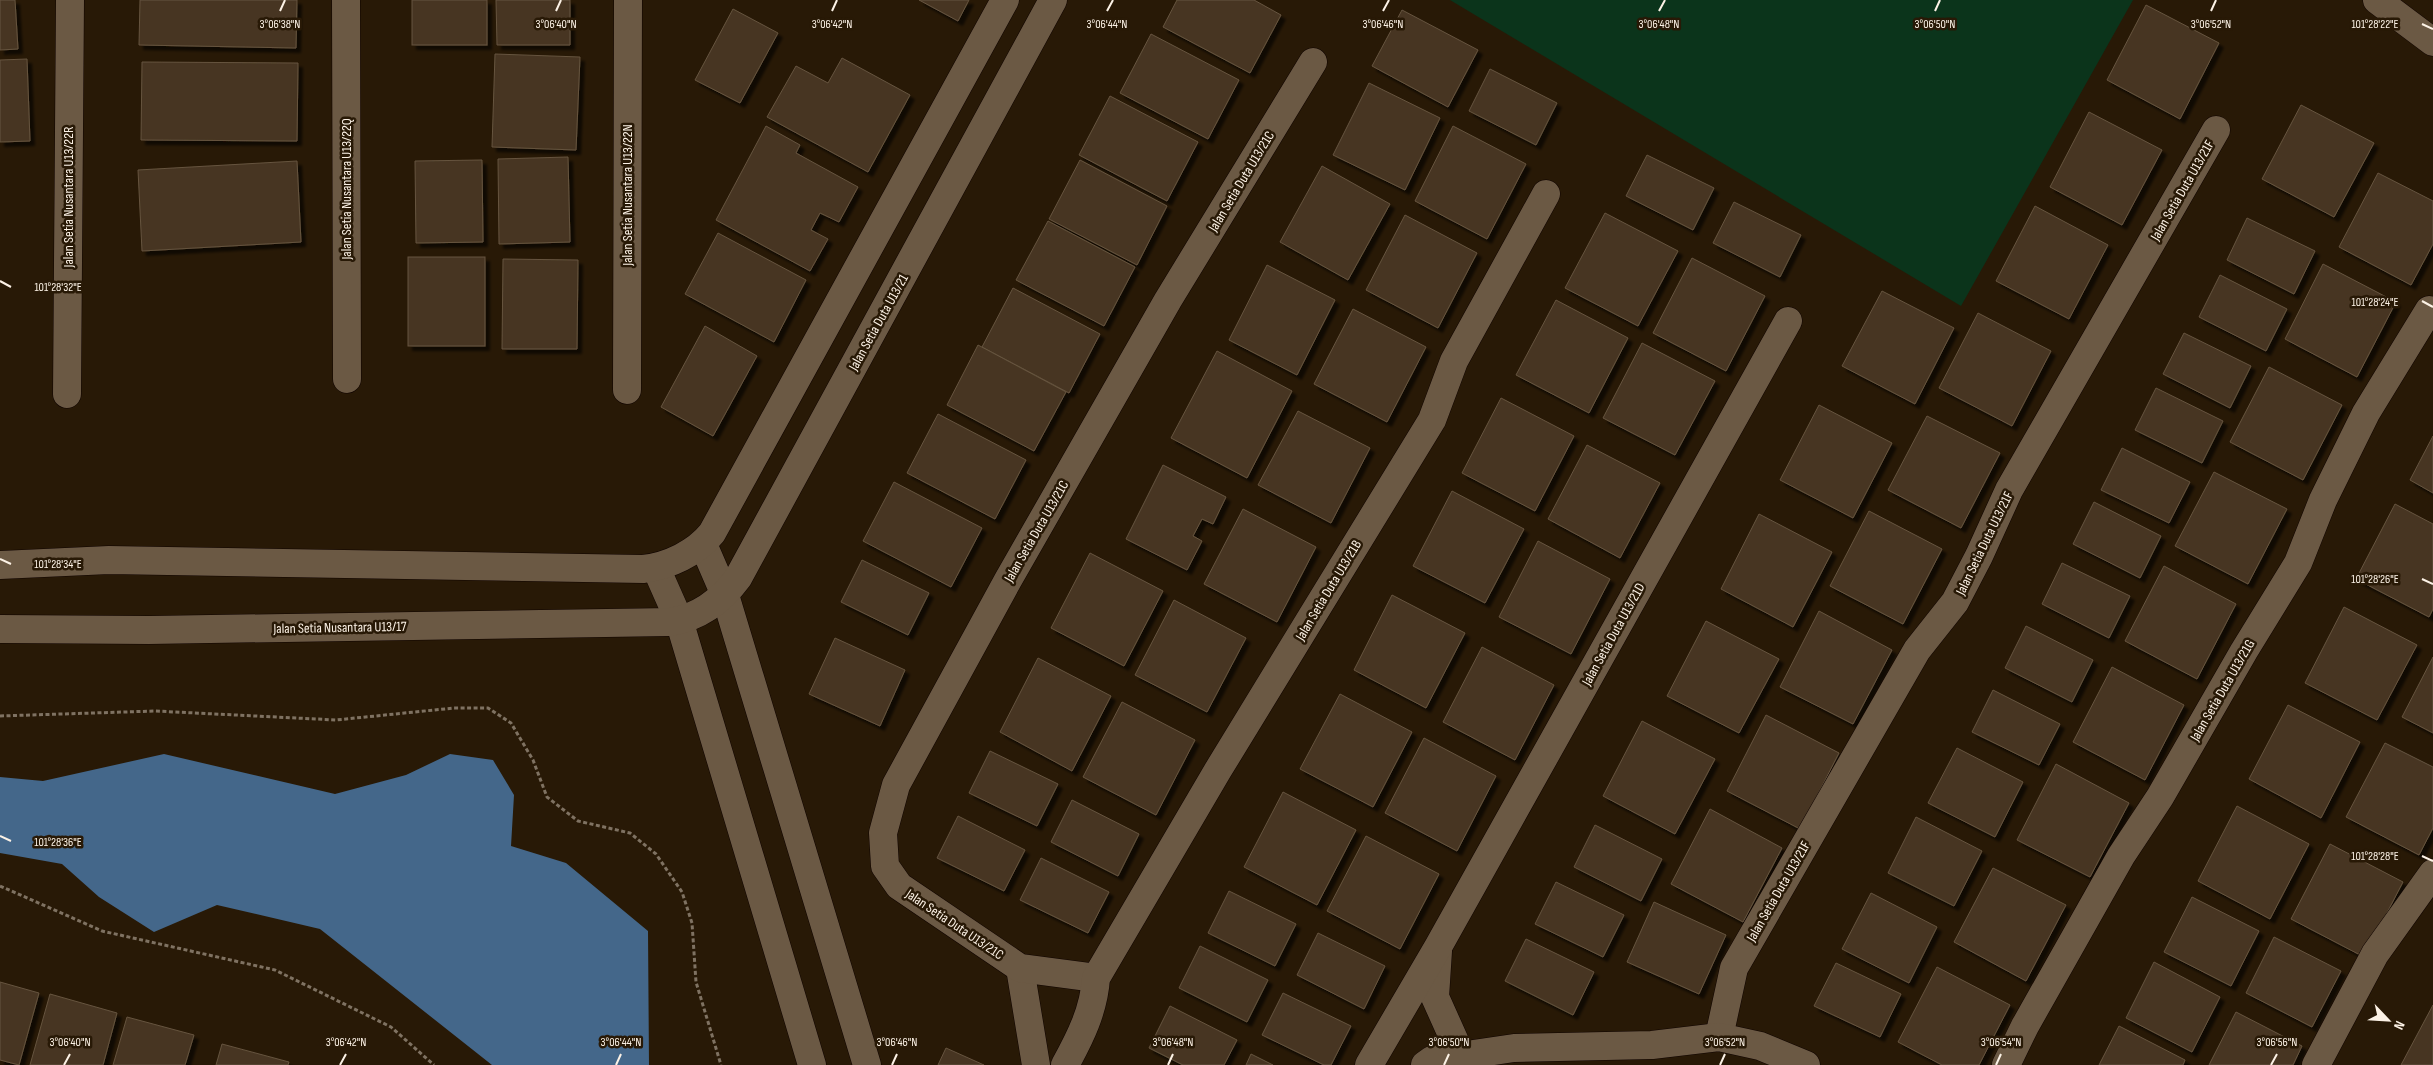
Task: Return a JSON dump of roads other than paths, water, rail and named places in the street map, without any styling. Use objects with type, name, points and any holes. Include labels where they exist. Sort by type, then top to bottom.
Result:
[{"type":"street","name":"Jalan Setia Nusantara U13/22R","points":[[67,394],[70,0]]},
{"type":"street","name":"Jalan Setia Nusantara U13/22Q","points":[[346,0],[346,379]]},
{"type":"street","name":"Jalan Setia Nusantara U13/22N","points":[[626,390],[628,0]]},
{"type":"street","points":[[0,565],[109,560],[656,568],[694,551],[712,533],[1005,0]]},
{"type":"street","name":"Jalan Setia Duta U13/21","points":[[679,620],[713,605],[726,595],[738,578],[1053,0]]},
{"type":"street","points":[[2377,0],[2433,42]]},
{"type":"street","name":"Jalan Setia Duta U13/21C","points":[[1020,968],[900,886],[886,866],[883,833],[896,785],[1008,580],[1168,300],[1313,62]]},
{"type":"street","name":"Jalan Setia Duta U13/21F","points":[[1719,1037],[1734,968],[1917,650],[1956,602],[1980,556],[2009,490],[2216,130]]},
{"type":"street","name":"Jalan Setia Duta U13/21B","points":[[1096,978],[1218,770],[1432,420],[1454,361],[1546,194]]},
{"type":"street","name":"Jalan Setia Duta U13/21G","points":[[2006,1065],[2025,1026],[2122,856],[2160,797],[2298,562],[2323,500],[2366,412],[2429,310]]},
{"type":"street","name":"Jalan Setia Duta U13/21D","points":[[1369,1065],[1438,947],[1788,321]]},
{"type":"street","points":[[703,544],[726,595],[867,1065]]},
{"type":"street","points":[[656,568],[679,620],[812,1065]]},
{"type":"street","name":"Jalan Setia Nusantara U13/17","points":[[0,629],[149,630],[679,620]]},
{"type":"street","points":[[2316,1065],[2375,954],[2433,873]]},
{"type":"street","points":[[1438,947],[1435,997],[1458,1060]]},
{"type":"street","points":[[1036,1065],[1020,968],[1096,978],[1095,998],[1080,1038],[1065,1065]]},
{"type":"street","points":[[1425,1065],[1432,1060],[1458,1060],[1514,1048],[1652,1045],[1719,1037],[1760,1046],[1806,1065]]},
{"type":"water","points":[[164,754],[335,794],[406,775],[450,754],[493,760],[514,795],[511,846],[566,863],[648,931],[649,1065],[492,1065],[320,929],[217,905],[154,932],[99,897],[62,864],[0,853],[0,777],[43,781]]}]
